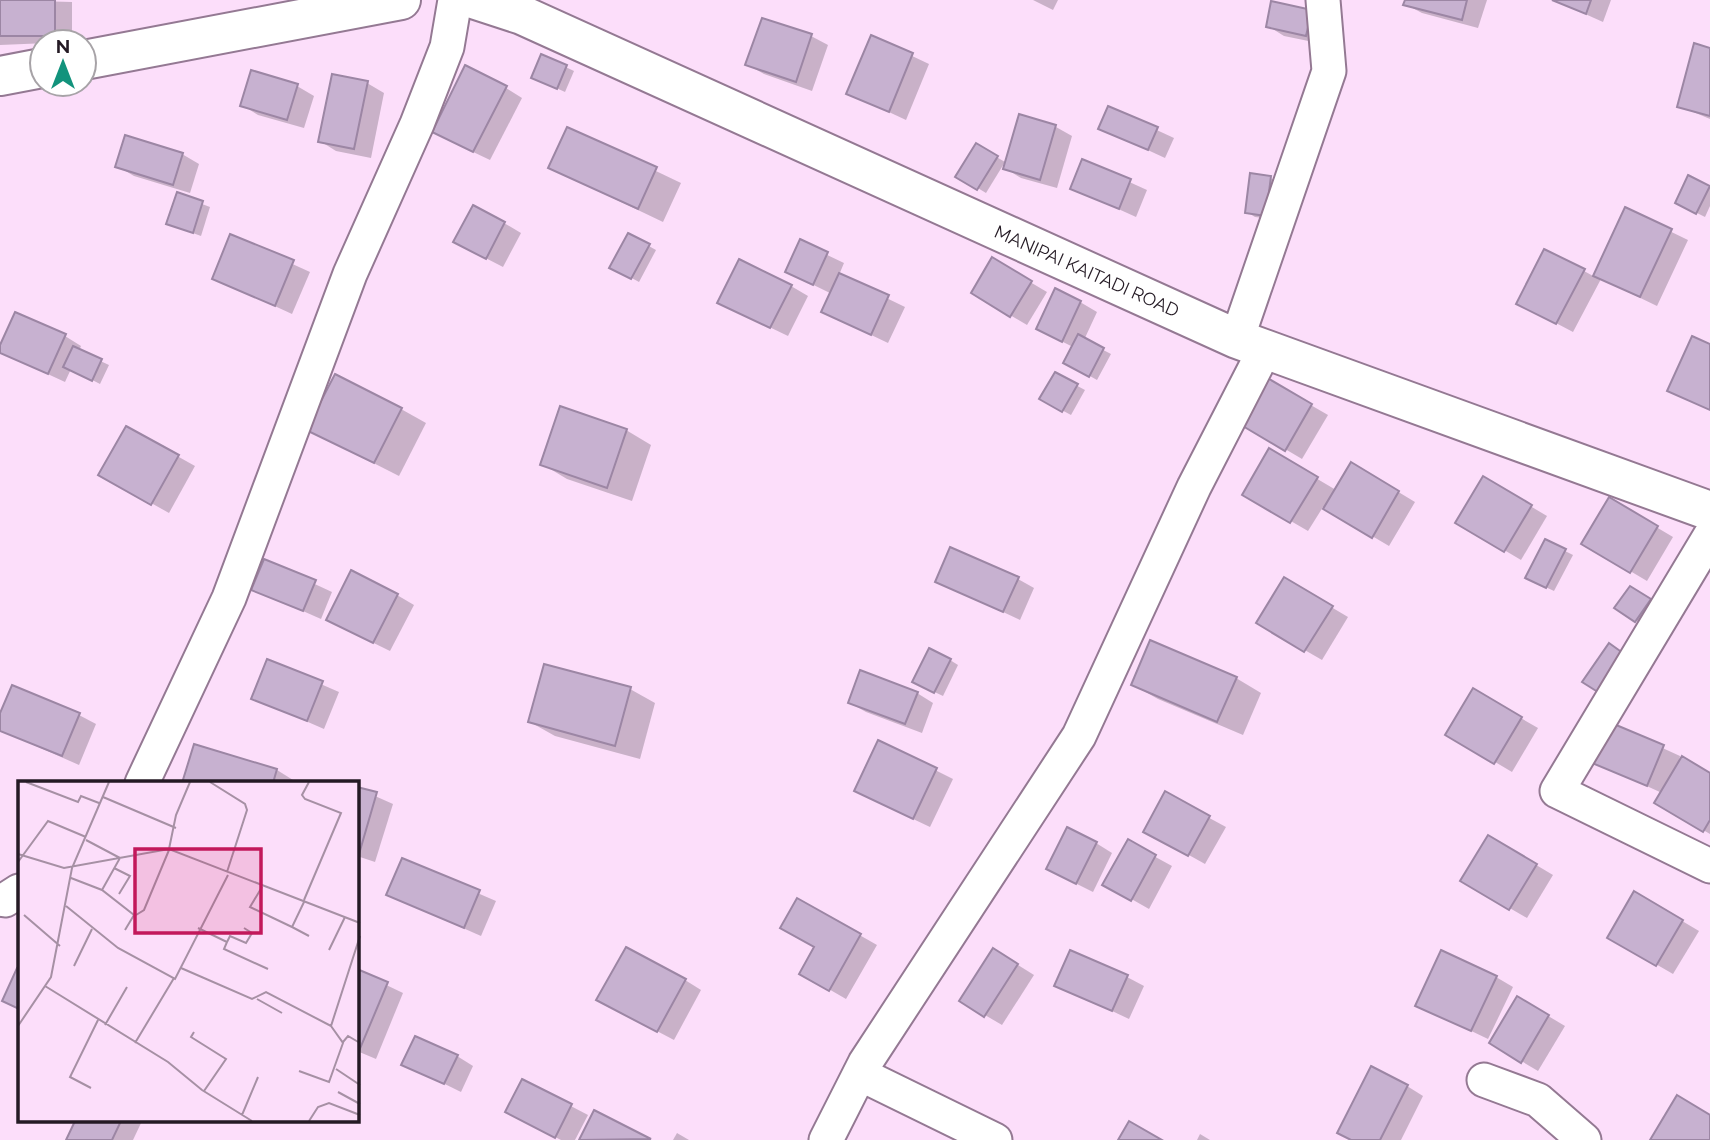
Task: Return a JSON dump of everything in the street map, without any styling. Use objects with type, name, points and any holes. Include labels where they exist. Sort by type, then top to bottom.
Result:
[{"type":"main road","points":[[98,57],[401,0]]},
{"type":"main road","name":"MANIPAI KAITADI ROAD","points":[[476,0],[547,27],[1251,344],[1710,511]]},
{"type":"main road","points":[[0,76],[28,71]]},
{"type":"street","points":[[143,781],[229,598],[350,274],[417,124],[447,47],[455,0]]},
{"type":"street","points":[[826,1140],[860,1074],[1079,736],[1194,487],[1251,344],[1329,71],[1323,0]]},
{"type":"street","points":[[1710,536],[1557,791],[1710,866]]},
{"type":"street","points":[[860,1074],[995,1140]]},
{"type":"street","points":[[1484,1080],[1538,1100],[1584,1140]]},
{"type":"building","points":[[0,0],[55,0],[55,28],[28,28],[28,36],[0,36]]},
{"type":"building","points":[[1405,0],[1467,0],[1462,20],[1403,5]]},
{"type":"building","points":[[1552,0],[1591,0],[1586,14]]},
{"type":"building","points":[[1271,1],[1312,10],[1306,36],[1266,27]]},
{"type":"building","points":[[762,18],[812,34],[796,82],[745,65]]},
{"type":"building","points":[[871,35],[913,53],[889,112],[846,94]]},
{"type":"building","points":[[1694,43],[1710,48],[1710,116],[1677,107]]},
{"type":"building","points":[[541,54],[567,65],[557,89],[531,78]]},
{"type":"building","points":[[465,65],[507,86],[473,152],[432,132]]},
{"type":"building","points":[[251,70],[298,84],[287,120],[240,106]]},
{"type":"building","points":[[332,74],[368,81],[354,149],[318,142]]},
{"type":"building","points":[[1108,106],[1158,127],[1148,150],[1098,129]]},
{"type":"building","points":[[1019,114],[1056,125],[1040,180],[1003,169]]},
{"type":"building","points":[[567,127],[657,167],[638,209],[548,168]]},
{"type":"building","points":[[125,135],[183,153],[173,185],[115,167]]},
{"type":"building","points":[[976,143],[998,156],[977,190],[955,177]]},
{"type":"building","points":[[1082,159],[1131,179],[1119,209],[1070,189]]},
{"type":"building","points":[[1250,173],[1271,176],[1266,216],[1245,213]]},
{"type":"building","points":[[1688,175],[1710,186],[1696,214],[1675,203]]},
{"type":"building","points":[[177,192],[203,201],[193,233],[166,224]]},
{"type":"building","points":[[473,205],[505,222],[486,259],[453,242]]},
{"type":"building","points":[[1625,207],[1672,229],[1640,297],[1593,276]]},
{"type":"building","points":[[628,233],[650,244],[631,279],[609,268]]},
{"type":"building","points":[[230,234],[294,260],[275,306],[212,279]]},
{"type":"building","points":[[800,239],[828,252],[813,285],[785,272]]},
{"type":"building","points":[[1544,249],[1585,269],[1556,324],[1516,304]]},
{"type":"building","points":[[992,257],[1032,281],[1010,317],[971,293]]},
{"type":"building","points":[[739,259],[792,285],[770,328],[717,303]]},
{"type":"building","points":[[839,273],[889,295],[871,335],[821,312]]},
{"type":"building","points":[[1055,288],[1081,301],[1062,342],[1036,329]]},
{"type":"building","points":[[15,312],[66,334],[48,374],[0,353],[0,345]]},
{"type":"building","points":[[1078,334],[1104,348],[1089,377],[1063,363]]},
{"type":"building","points":[[1692,336],[1710,344],[1710,410],[1667,391]]},
{"type":"building","points":[[73,346],[102,359],[92,381],[63,367]]},
{"type":"building","points":[[1055,372],[1078,384],[1062,412],[1039,399]]},
{"type":"building","points":[[335,374],[402,408],[374,463],[306,430]]},
{"type":"building","points":[[1264,376],[1312,404],[1285,451],[1236,422]]},
{"type":"building","points":[[560,406],[627,429],[607,488],[540,465]]},
{"type":"building","points":[[126,426],[179,455],[151,505],[98,475]]},
{"type":"building","points":[[1269,448],[1318,477],[1290,523],[1242,495]]},
{"type":"building","points":[[1351,462],[1399,491],[1372,538],[1323,509]]},
{"type":"building","points":[[1483,476],[1532,505],[1504,552],[1455,523]]},
{"type":"building","points":[[1609,497],[1658,526],[1630,573],[1581,544]]},
{"type":"building","points":[[1545,539],[1566,549],[1546,588],[1525,578]]},
{"type":"building","points":[[950,547],[1019,577],[1003,612],[935,582]]},
{"type":"building","points":[[264,559],[316,580],[303,611],[251,590]]},
{"type":"building","points":[[351,570],[398,594],[373,643],[326,620]]},
{"type":"building","points":[[1284,577],[1333,606],[1304,652],[1256,623]]},
{"type":"building","points":[[1630,586],[1651,599],[1635,622],[1614,608]]},
{"type":"building","points":[[1150,640],[1237,677],[1217,722],[1131,685]]},
{"type":"building","points":[[1609,643],[1627,656],[1601,694],[1582,682]]},
{"type":"building","points":[[929,648],[951,659],[934,693],[912,682]]},
{"type":"building","points":[[267,659],[323,681],[307,721],[251,699]]},
{"type":"building","points":[[544,664],[631,687],[615,746],[528,722]]},
{"type":"building","points":[[860,670],[918,692],[905,724],[848,703]]},
{"type":"building","points":[[12,685],[80,713],[62,756],[0,731],[0,713]]},
{"type":"building","points":[[1473,688],[1522,717],[1494,764],[1445,735]]},
{"type":"building","points":[[1609,722],[1664,745],[1647,786],[1592,763]]},
{"type":"building","points":[[878,740],[937,768],[913,819],[854,791]]},
{"type":"building","points":[[194,744],[277,769],[274,781],[183,781]]},
{"type":"building","points":[[1682,756],[1710,773],[1710,820],[1703,832],[1654,803]]},
{"type":"building","points":[[359,788],[377,792],[359,854]]},
{"type":"building","points":[[1165,791],[1210,816],[1188,856],[1143,832]]},
{"type":"building","points":[[1067,827],[1097,842],[1076,884],[1046,869]]},
{"type":"building","points":[[1488,835],[1537,864],[1509,910],[1460,881]]},
{"type":"building","points":[[1128,839],[1156,855],[1131,901],[1102,885]]},
{"type":"building","points":[[402,858],[480,890],[464,928],[386,895]]},
{"type":"building","points":[[1634,891],[1683,920],[1656,966],[1607,938]]},
{"type":"building","points":[[797,898],[861,934],[829,991],[799,974],[814,947],[780,928]]},
{"type":"building","points":[[626,947],[686,979],[657,1032],[596,1000]]},
{"type":"building","points":[[993,948],[1018,964],[984,1017],[959,1001]]},
{"type":"building","points":[[1070,950],[1128,975],[1112,1011],[1054,986]]},
{"type":"building","points":[[1441,950],[1497,976],[1471,1031],[1415,1006]]},
{"type":"building","points":[[17,968],[18,1009],[2,1001]]},
{"type":"building","points":[[359,970],[388,982],[359,1051]]},
{"type":"building","points":[[1517,996],[1549,1015],[1521,1063],[1489,1043]]},
{"type":"building","points":[[415,1036],[458,1055],[444,1084],[401,1065]]},
{"type":"building","points":[[1371,1066],[1408,1085],[1380,1140],[1351,1140],[1337,1133]]},
{"type":"building","points":[[522,1079],[572,1104],[555,1138],[505,1112]]},
{"type":"building","points":[[1677,1095],[1710,1115],[1710,1140],[1650,1140]]},
{"type":"building","points":[[594,1110],[651,1139],[579,1140]]},
{"type":"building","points":[[1129,1121],[1162,1140],[1118,1140]]},
{"type":"building","points":[[75,1122],[121,1122],[112,1140],[66,1140]]}]
